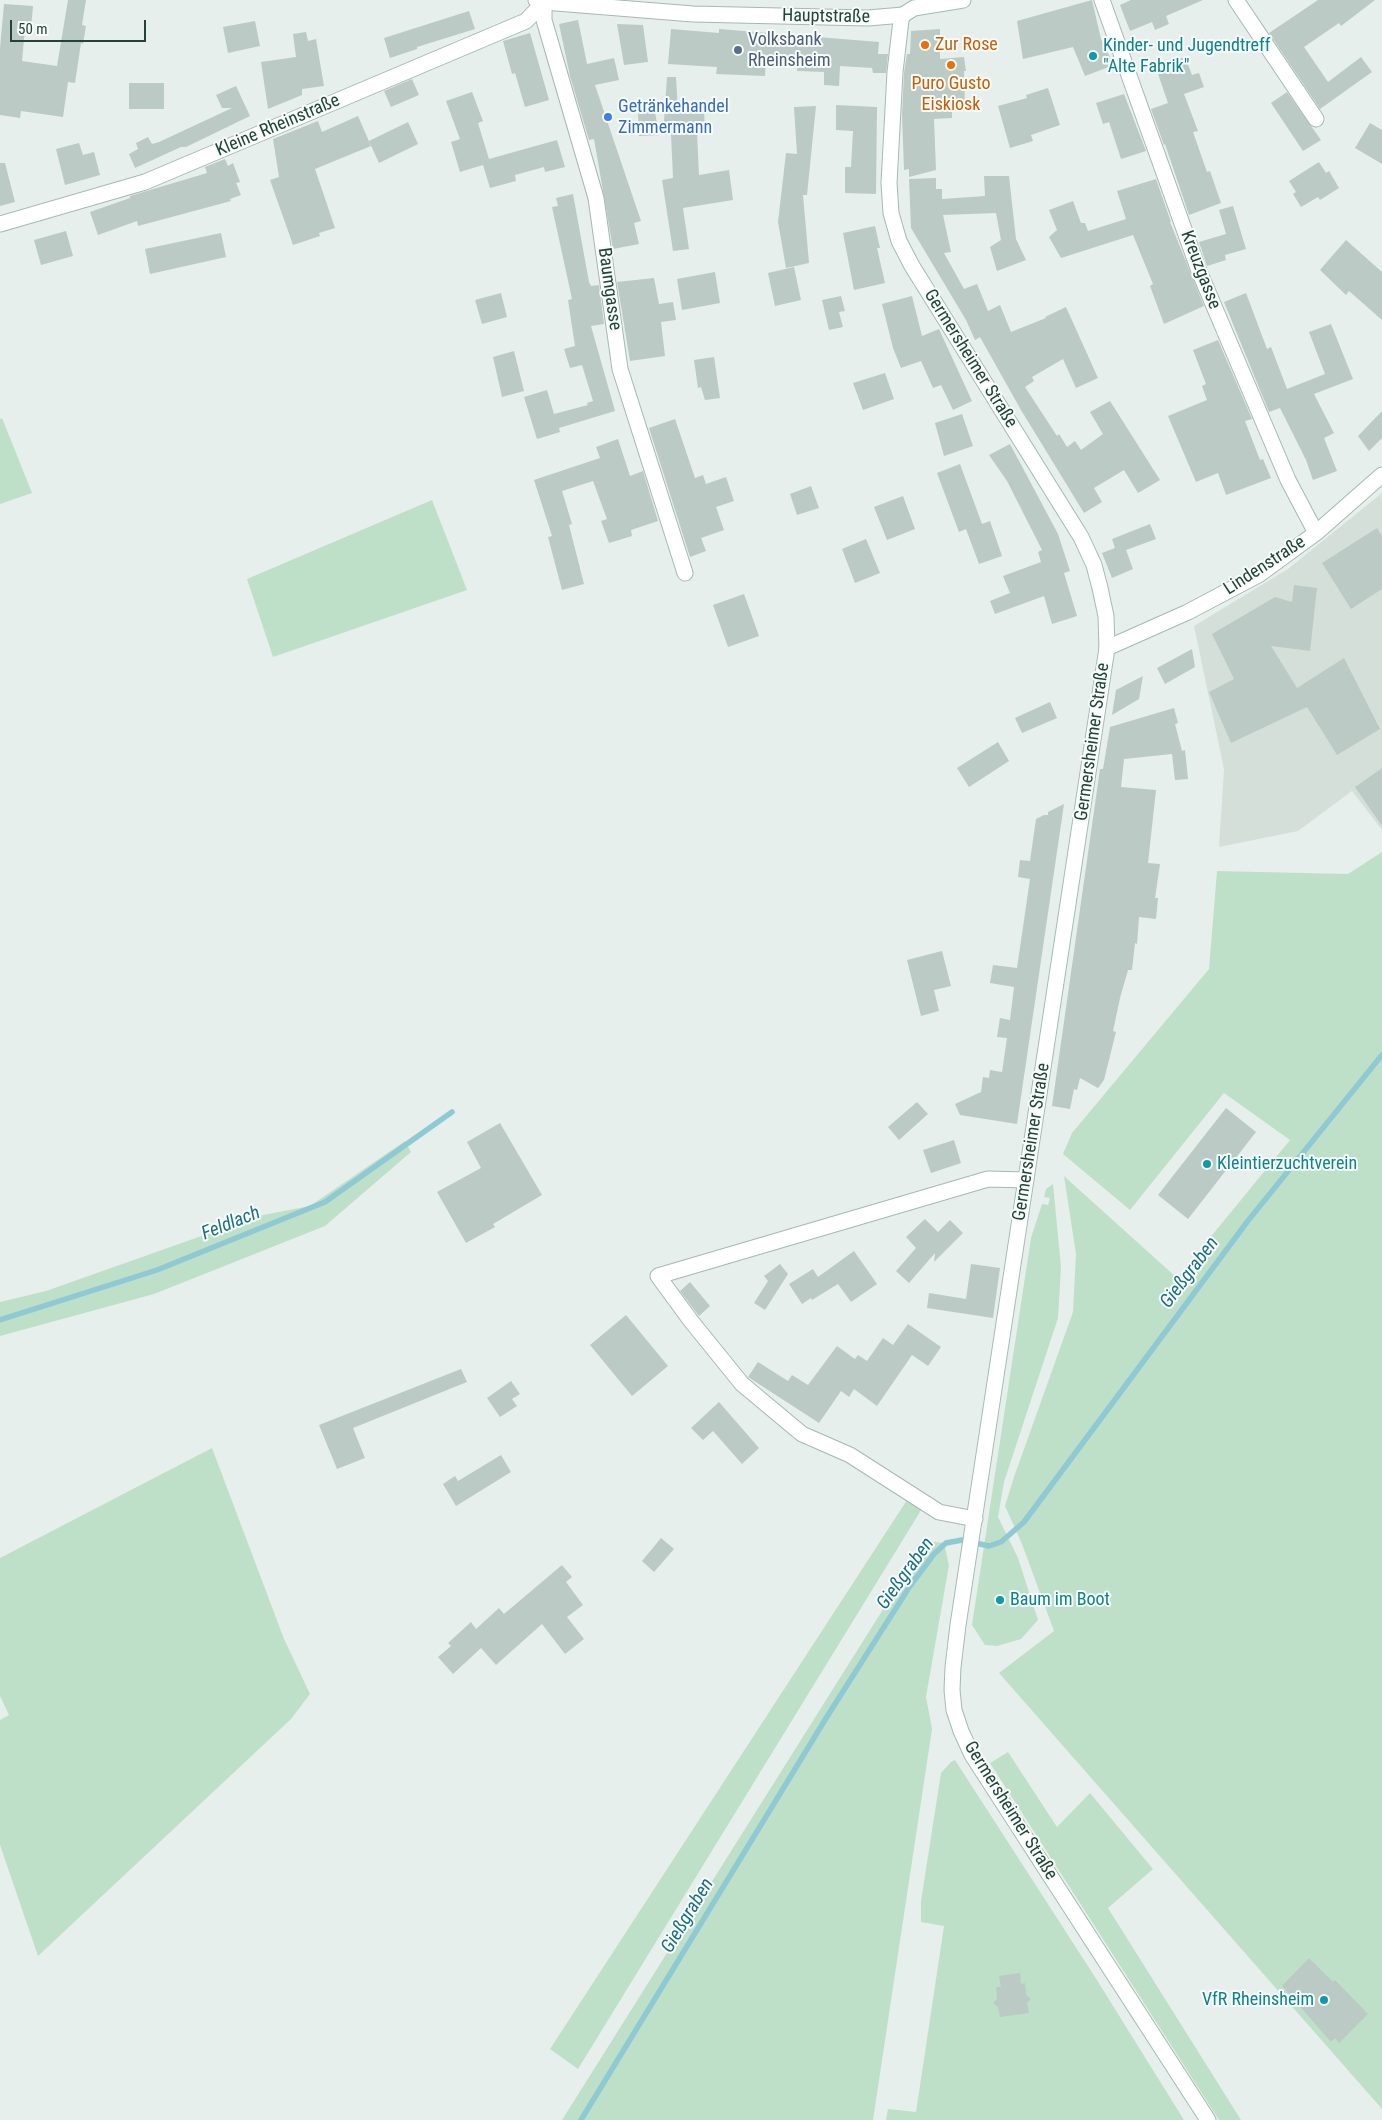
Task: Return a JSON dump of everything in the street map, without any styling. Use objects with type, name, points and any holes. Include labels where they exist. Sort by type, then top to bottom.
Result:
[{"type":"street","name":"Hauptstraße","points":[[540,1],[693,7],[868,18],[903,15],[914,8],[963,0]]},
{"type":"street","name":"Kreuzgasse","points":[[1102,0],[1199,271],[1288,480],[1316,533]]},
{"type":"street","points":[[1236,0],[1316,119]]},
{"type":"street","name":"Kleine Rheinstraße","points":[[0,224],[145,182],[526,22],[540,1]]},
{"type":"street","name":"Baumgasse","points":[[540,1],[596,198],[620,369],[685,573]]},
{"type":"street","name":"Germersheimer Straße","points":[[903,15],[899,26],[895,72],[889,183],[891,213],[900,241],[922,282],[1081,537],[1094,565],[1100,588],[1106,616],[1107,648],[953,1667],[952,1690],[954,1710],[972,1755],[1208,2120]]},
{"type":"street","name":"Lindenstraße","points":[[1107,648],[1188,612],[1260,574],[1316,533],[1382,475]]},
{"type":"street","points":[[975,1523],[939,1512],[850,1455],[802,1434],[742,1384],[691,1321],[658,1276],[988,1179],[1026,1180]]},
{"type":"shaded area","points":[[1382,493],[1382,830],[1352,791],[1298,831],[1219,847],[1224,769],[1194,626],[1288,569]]},
{"type":"green space","points":[[2,418],[32,493],[0,504],[0,419]]},
{"type":"green space","points":[[432,500],[467,590],[273,657],[247,579]]},
{"type":"green space","points":[[1382,852],[1382,2109],[999,1673],[1054,1631],[1022,1544],[1005,1506],[1073,1312],[1076,1254],[1064,1176],[1177,1278],[1290,1140],[1224,1093],[1130,1210],[1063,1154],[1072,1133],[1209,969],[1217,871],[1348,874]]},
{"type":"green space","points":[[405,1141],[411,1152],[325,1226],[154,1294],[0,1336],[0,1302],[46,1291],[258,1216],[310,1206]]},
{"type":"green space","points":[[1053,1184],[1061,1267],[1058,1318],[1004,1482],[998,1517],[1018,1558],[1038,1620],[1021,1639],[997,1646],[985,1645],[972,1625],[1031,1238],[1042,1204],[1048,1205],[1050,1198],[1044,1197],[1046,1189]]},
{"type":"green space","points":[[212,1448],[284,1639],[310,1694],[291,1719],[38,1956],[0,1845],[0,1720],[9,1715],[0,1696],[0,1558]]},
{"type":"green space","points":[[909,1497],[923,1507],[578,2069],[550,2049]]},
{"type":"green space","points":[[926,1541],[944,1543],[949,1565],[926,1697],[932,1729],[873,2120],[562,2120]]},
{"type":"green space","points":[[1008,1752],[1057,1827],[1090,1793],[1153,1869],[1108,1908],[1241,2120],[1219,2120],[990,1763]]},
{"type":"green space","points":[[955,1760],[1095,1977],[1184,2120],[886,2120],[888,2109],[916,2112],[944,1926],[921,1922],[921,1901],[941,1773]]},
{"type":"building","points":[[68,0],[86,0],[82,25],[86,26],[83,44],[81,43],[75,83],[68,82],[63,117],[21,111],[20,118],[0,115],[0,48],[4,4],[33,6],[31,29],[25,28],[22,61],[57,66]]},
{"type":"building","points":[[1092,0],[1101,39],[1114,65],[1085,76],[1073,47],[1023,59],[1017,21]]},
{"type":"building","points":[[1131,0],[1203,0],[1166,16],[1169,24],[1155,30],[1152,22],[1130,31],[1120,5]]},
{"type":"building","points":[[1318,0],[1375,0],[1341,26],[1339,23],[1304,47],[1328,82],[1361,57],[1372,72],[1320,109],[1269,33]]},
{"type":"building","points":[[469,11],[475,29],[417,47],[417,49],[390,58],[384,38]]},
{"type":"building","points":[[578,20],[587,64],[614,58],[619,80],[595,85],[641,221],[634,223],[639,244],[613,249],[594,139],[589,140],[570,76],[559,24]]},
{"type":"building","points":[[255,21],[260,46],[228,53],[223,27]]},
{"type":"building","points":[[617,24],[643,25],[648,62],[624,65]]},
{"type":"building","points":[[671,29],[719,33],[719,29],[879,42],[878,54],[888,54],[886,73],[873,73],[872,68],[840,66],[839,86],[824,85],[824,72],[797,71],[798,57],[766,55],[765,76],[716,74],[717,67],[668,64]]},
{"type":"building","points":[[940,29],[940,59],[964,57],[966,71],[964,71],[965,110],[952,111],[952,118],[934,119],[936,170],[909,177],[909,169],[904,170],[902,115],[904,73],[907,54],[910,54],[911,31]]},
{"type":"building","points":[[306,32],[308,41],[316,39],[324,86],[302,89],[302,95],[268,109],[261,62],[296,57],[293,34]]},
{"type":"building","points":[[530,33],[549,100],[525,107],[515,73],[512,74],[503,41]]},
{"type":"building","points":[[1185,57],[1192,75],[1199,73],[1204,87],[1184,94],[1198,131],[1193,132],[1207,172],[1210,171],[1221,203],[1189,215],[1151,109],[1168,103],[1156,68]]},
{"type":"building","points":[[667,77],[676,77],[678,111],[704,109],[705,133],[697,133],[699,175],[729,170],[733,200],[683,208],[689,249],[673,251],[662,180],[673,178],[671,134],[663,135]]},
{"type":"building","points":[[412,79],[419,95],[391,107],[384,91]]},
{"type":"building","points":[[129,83],[164,83],[164,109],[129,109]]},
{"type":"building","points":[[236,86],[250,116],[186,147],[181,147],[135,168],[129,154],[138,149],[136,143],[148,137],[152,144],[159,142],[232,108],[222,108],[216,95]]},
{"type":"building","points":[[1048,88],[1060,125],[1031,135],[1033,141],[1010,148],[998,106],[1027,98],[1026,95]]},
{"type":"building","points":[[472,92],[483,121],[478,123],[489,159],[557,140],[565,167],[545,172],[544,167],[515,175],[516,181],[490,188],[483,165],[460,172],[451,142],[460,139],[446,101]]},
{"type":"building","points":[[1287,92],[1321,140],[1303,151],[1271,103]]},
{"type":"building","points":[[1124,94],[1146,151],[1121,159],[1109,122],[1103,124],[1096,103]]},
{"type":"building","points":[[836,105],[877,107],[876,194],[845,193],[845,167],[851,167],[853,131],[836,130]]},
{"type":"building","points":[[816,106],[807,195],[803,195],[809,263],[786,268],[778,222],[786,153],[797,154],[794,107]]},
{"type":"building","points":[[655,112],[659,135],[639,136],[638,113]]},
{"type":"building","points":[[358,116],[371,146],[315,169],[335,228],[319,233],[320,236],[293,245],[270,180],[279,177],[273,139],[318,121],[322,132]]},
{"type":"building","points":[[408,122],[418,144],[379,163],[369,141]]},
{"type":"building","points":[[1370,123],[1382,130],[1382,164],[1355,148]]},
{"type":"building","points":[[79,143],[83,155],[94,152],[100,175],[65,185],[56,149]]},
{"type":"building","points":[[225,159],[228,166],[233,163],[240,182],[236,183],[241,195],[230,199],[231,201],[138,226],[137,221],[98,235],[90,212],[130,198],[130,196],[207,173],[205,167]]},
{"type":"building","points":[[1319,162],[1326,173],[1329,171],[1339,188],[1320,200],[1318,197],[1301,207],[1293,194],[1296,192],[1289,181]]},
{"type":"building","points":[[0,163],[5,163],[15,202],[0,206]]},
{"type":"building","points":[[984,176],[1009,176],[1016,239],[1026,260],[997,271],[990,247],[1001,240],[996,213],[943,215],[951,252],[944,253],[964,289],[977,284],[988,311],[1000,305],[1011,332],[1046,318],[1066,307],[1098,378],[1076,388],[1063,359],[1032,377],[1034,381],[1025,387],[1057,436],[1059,434],[1067,447],[1075,441],[1081,450],[1103,434],[1090,412],[1110,401],[1160,480],[1138,493],[1124,470],[1094,488],[1102,502],[1084,513],[1021,410],[980,337],[975,340],[966,320],[911,228],[909,179],[936,178],[936,189],[942,189],[942,199],[985,196]]},
{"type":"building","points":[[1156,179],[1170,222],[1204,306],[1164,324],[1150,286],[1153,284],[1133,235],[1061,258],[1049,237],[1057,230],[1049,210],[1073,201],[1081,223],[1085,223],[1088,231],[1126,219],[1117,191]]},
{"type":"building","points":[[573,194],[589,282],[591,286],[599,285],[604,324],[591,326],[615,411],[559,428],[560,432],[537,439],[524,397],[547,390],[554,414],[588,405],[587,403],[593,401],[582,365],[570,368],[564,349],[575,346],[568,300],[572,299],[552,207],[558,206],[556,198]]},
{"type":"building","points":[[1233,206],[1246,249],[1225,255],[1226,260],[1207,266],[1199,242],[1226,234],[1219,210]]},
{"type":"building","points":[[875,226],[880,248],[877,248],[885,283],[854,290],[843,233]]},
{"type":"building","points":[[66,231],[73,256],[41,265],[34,240]]},
{"type":"building","points":[[221,233],[226,257],[150,274],[145,249]]},
{"type":"building","points":[[1346,240],[1382,272],[1382,320],[1349,291],[1346,295],[1320,270]]},
{"type":"building","points":[[794,267],[801,300],[775,306],[768,273]]},
{"type":"building","points":[[715,272],[720,303],[682,310],[677,279]]},
{"type":"building","points":[[654,278],[659,304],[673,302],[676,320],[661,322],[665,356],[630,361],[617,282]]},
{"type":"building","points":[[501,293],[507,317],[482,324],[475,300]]},
{"type":"building","points":[[1246,293],[1267,349],[1271,347],[1287,389],[1325,374],[1309,332],[1331,324],[1353,379],[1314,394],[1334,433],[1324,438],[1337,471],[1313,480],[1306,460],[1280,408],[1269,412],[1224,302]]},
{"type":"building","points":[[841,296],[845,311],[839,312],[843,327],[829,330],[822,300]]},
{"type":"building","points":[[912,296],[922,336],[939,329],[972,401],[953,410],[941,385],[933,388],[921,361],[901,368],[893,348],[882,304]]},
{"type":"building","points":[[1218,340],[1252,419],[1245,421],[1260,460],[1263,459],[1271,478],[1226,495],[1218,473],[1196,482],[1168,416],[1207,400],[1202,386],[1206,384],[1193,350]]},
{"type":"building","points":[[514,351],[524,391],[502,397],[493,357]]},
{"type":"building","points":[[714,357],[720,398],[705,400],[701,387],[698,388],[694,360]]},
{"type":"building","points":[[885,373],[894,399],[863,410],[853,383]]},
{"type":"building","points":[[1382,411],[1382,438],[1369,451],[1358,436]]},
{"type":"building","points":[[962,414],[973,446],[944,456],[935,423]]},
{"type":"building","points":[[675,419],[695,478],[703,475],[706,484],[726,477],[734,501],[716,507],[724,530],[701,538],[706,551],[690,557],[649,428]]},
{"type":"building","points":[[618,439],[630,476],[643,471],[658,521],[631,530],[632,536],[609,543],[601,521],[607,519],[593,481],[562,491],[572,524],[569,525],[584,584],[562,590],[548,537],[552,536],[534,480],[600,458],[596,447]]},
{"type":"building","points":[[1010,444],[1058,534],[1070,571],[1064,573],[1077,616],[1052,624],[1044,596],[995,614],[990,601],[1010,593],[1003,576],[1041,562],[1038,552],[1042,550],[1007,481],[989,455]]},
{"type":"building","points":[[960,464],[982,524],[990,521],[1002,556],[979,564],[966,529],[959,532],[937,473]]},
{"type":"building","points":[[811,486],[819,508],[797,515],[790,494]]},
{"type":"building","points":[[903,496],[915,529],[887,540],[874,507]]},
{"type":"building","points":[[1150,524],[1156,539],[1126,550],[1133,569],[1112,578],[1102,553],[1115,548],[1112,539]]},
{"type":"building","points":[[1377,528],[1382,536],[1382,589],[1351,609],[1322,563]]},
{"type":"building","points":[[866,539],[880,573],[855,583],[842,549]]},
{"type":"building","points":[[1294,585],[1317,588],[1310,651],[1271,646],[1297,688],[1344,658],[1380,729],[1337,755],[1307,707],[1231,743],[1209,692],[1234,679],[1212,634],[1275,597],[1292,602]]},
{"type":"building","points":[[744,594],[759,636],[728,647],[713,605]]},
{"type":"building","points":[[1192,649],[1195,667],[1165,684],[1157,668]]},
{"type":"building","points":[[1143,676],[1139,699],[1112,715],[1116,690]]},
{"type":"building","points":[[1050,702],[1057,718],[1022,733],[1015,718]]},
{"type":"building","points":[[1174,708],[1178,723],[1175,724],[1182,751],[1185,750],[1188,779],[1175,780],[1172,754],[1124,759],[1121,787],[1156,790],[1148,863],[1160,864],[1155,898],[1158,898],[1156,919],[1139,917],[1137,944],[1135,943],[1132,970],[1128,970],[1120,998],[1113,1031],[1116,1032],[1104,1080],[1098,1088],[1080,1078],[1077,1090],[1074,1089],[1070,1109],[1052,1106],[1100,769],[1103,769],[1110,727]]},
{"type":"building","points":[[998,742],[1009,761],[969,787],[957,768]]},
{"type":"building","points":[[1382,768],[1382,826],[1355,787]]},
{"type":"building","points":[[1064,804],[1017,1124],[960,1115],[955,1104],[981,1092],[983,1077],[989,1078],[990,1070],[1002,1072],[1007,1038],[997,1037],[1000,1018],[1010,1020],[1014,987],[990,983],[993,965],[1017,968],[1030,879],[1018,877],[1020,860],[1030,861],[1036,819],[1048,815],[1048,812]]},
{"type":"building","points":[[942,951],[951,986],[934,990],[939,1011],[921,1016],[907,960]]},
{"type":"building","points":[[917,1102],[928,1114],[899,1140],[888,1127]]},
{"type":"building","name":"Kleintierzuchtverein","points":[[1226,1108],[1256,1132],[1188,1219],[1158,1195]]},
{"type":"building","points":[[500,1123],[542,1195],[493,1224],[495,1227],[466,1243],[437,1192],[481,1168],[467,1142]]},
{"type":"building","points":[[954,1140],[961,1163],[931,1173],[923,1150]]},
{"type":"building","points":[[925,1219],[938,1232],[950,1220],[963,1233],[934,1262],[935,1253],[909,1283],[896,1271],[916,1248],[906,1237]]},
{"type":"building","points":[[854,1251],[877,1284],[851,1302],[838,1284],[802,1304],[789,1284],[813,1269],[818,1277]]},
{"type":"building","points":[[780,1264],[788,1274],[765,1310],[754,1303],[768,1281],[764,1276]]},
{"type":"building","points":[[971,1264],[1000,1268],[993,1318],[927,1308],[929,1293],[966,1299]]},
{"type":"building","points":[[690,1282],[710,1306],[699,1316],[680,1291]]},
{"type":"building","points":[[626,1315],[668,1366],[632,1396],[590,1345]]},
{"type":"building","points":[[908,1324],[941,1347],[928,1366],[912,1355],[877,1406],[854,1389],[849,1397],[841,1391],[819,1423],[748,1377],[758,1362],[788,1381],[792,1375],[808,1385],[837,1346],[855,1359],[858,1355],[867,1361],[883,1338],[893,1345]]},
{"type":"building","points":[[461,1369],[467,1382],[353,1428],[365,1458],[337,1469],[319,1425]]},
{"type":"building","points":[[511,1381],[520,1394],[512,1399],[517,1406],[500,1417],[487,1398]]},
{"type":"building","points":[[719,1402],[759,1448],[742,1464],[713,1431],[703,1440],[691,1428]]},
{"type":"building","points":[[501,1455],[511,1472],[456,1506],[443,1484],[455,1476],[458,1481]]},
{"type":"building","points":[[661,1538],[674,1549],[654,1572],[642,1561]]},
{"type":"building","points":[[562,1565],[572,1577],[566,1582],[583,1605],[567,1617],[584,1639],[565,1654],[542,1624],[496,1665],[481,1648],[453,1674],[438,1657],[451,1646],[448,1643],[471,1622],[476,1629],[499,1608],[504,1614]]},
{"type":"building","name":"VfR Rheinsheim","points":[[1309,1958],[1333,1982],[1335,1980],[1368,2014],[1339,2043],[1335,2038],[1331,2042],[1282,1986]]},
{"type":"building","points":[[1020,1973],[1021,1984],[1025,1983],[1026,1995],[1031,1999],[1027,2003],[1029,2013],[1000,2017],[998,2007],[993,2003],[997,1999],[996,1987],[1001,1987],[999,1976]]},
{"type":"waterway","name":"Gießgraben","points":[[581,2120],[828,1715],[910,1586],[934,1554],[946,1543],[962,1540],[989,1546],[1001,1542],[1024,1522],[1247,1222],[1382,1055]]},
{"type":"waterway","name":"Feldlach","points":[[0,1320],[157,1270],[325,1202],[452,1112]]},
{"type":"place","name":"Zur Rose","points":[[925,45]]},
{"type":"place","name":"Volksbank Rheinsheim","points":[[738,50]]},
{"type":"place","name":"Kinder- und Jugendtreff \"Alte Fabrik\"","points":[[1093,56]]},
{"type":"place","name":"Puro Gusto Eiskiosk","points":[[951,65]]},
{"type":"place","name":"Getränkehandel Zimmermann","points":[[608,117]]},
{"type":"place","name":"Kleintierzuchtverein","points":[[1207,1164]]},
{"type":"place","name":"Baum im Boot","points":[[1000,1600]]},
{"type":"place","name":"VfR Rheinsheim","points":[[1324,2000]]}]
